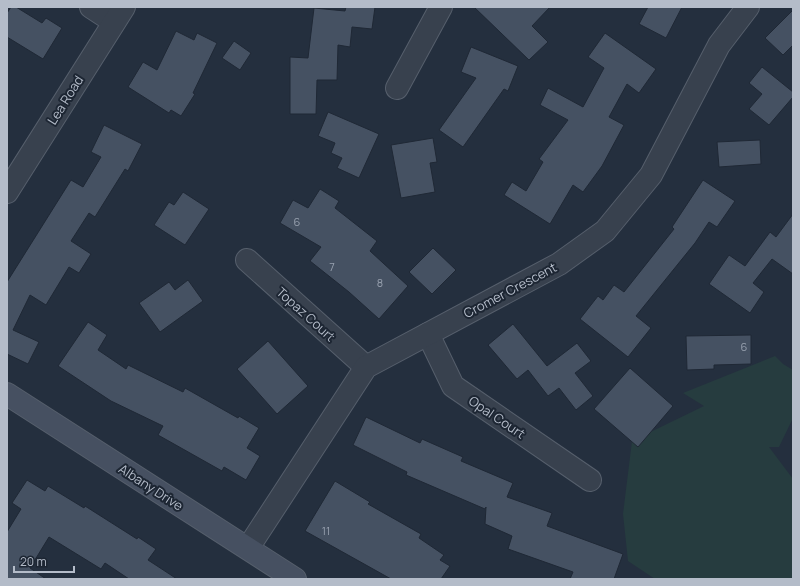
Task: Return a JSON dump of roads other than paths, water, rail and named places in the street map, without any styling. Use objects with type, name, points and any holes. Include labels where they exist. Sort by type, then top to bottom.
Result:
[{"type":"street","points":[[91,7],[119,14]]},
{"type":"street","points":[[397,88],[441,7]]},
{"type":"street","name":"Cromer Crescent","points":[[248,548],[366,367],[559,264],[605,231],[651,175],[719,45],[748,7]]},
{"type":"street","name":"Lea Road","points":[[7,192],[119,14]]},
{"type":"street","name":"Topaz Court","points":[[247,260],[366,367]]},
{"type":"street","name":"Opal Court","points":[[428,334],[453,386],[590,480]]},
{"type":"street","name":"Albany Drive","points":[[7,394],[296,579]]}]
